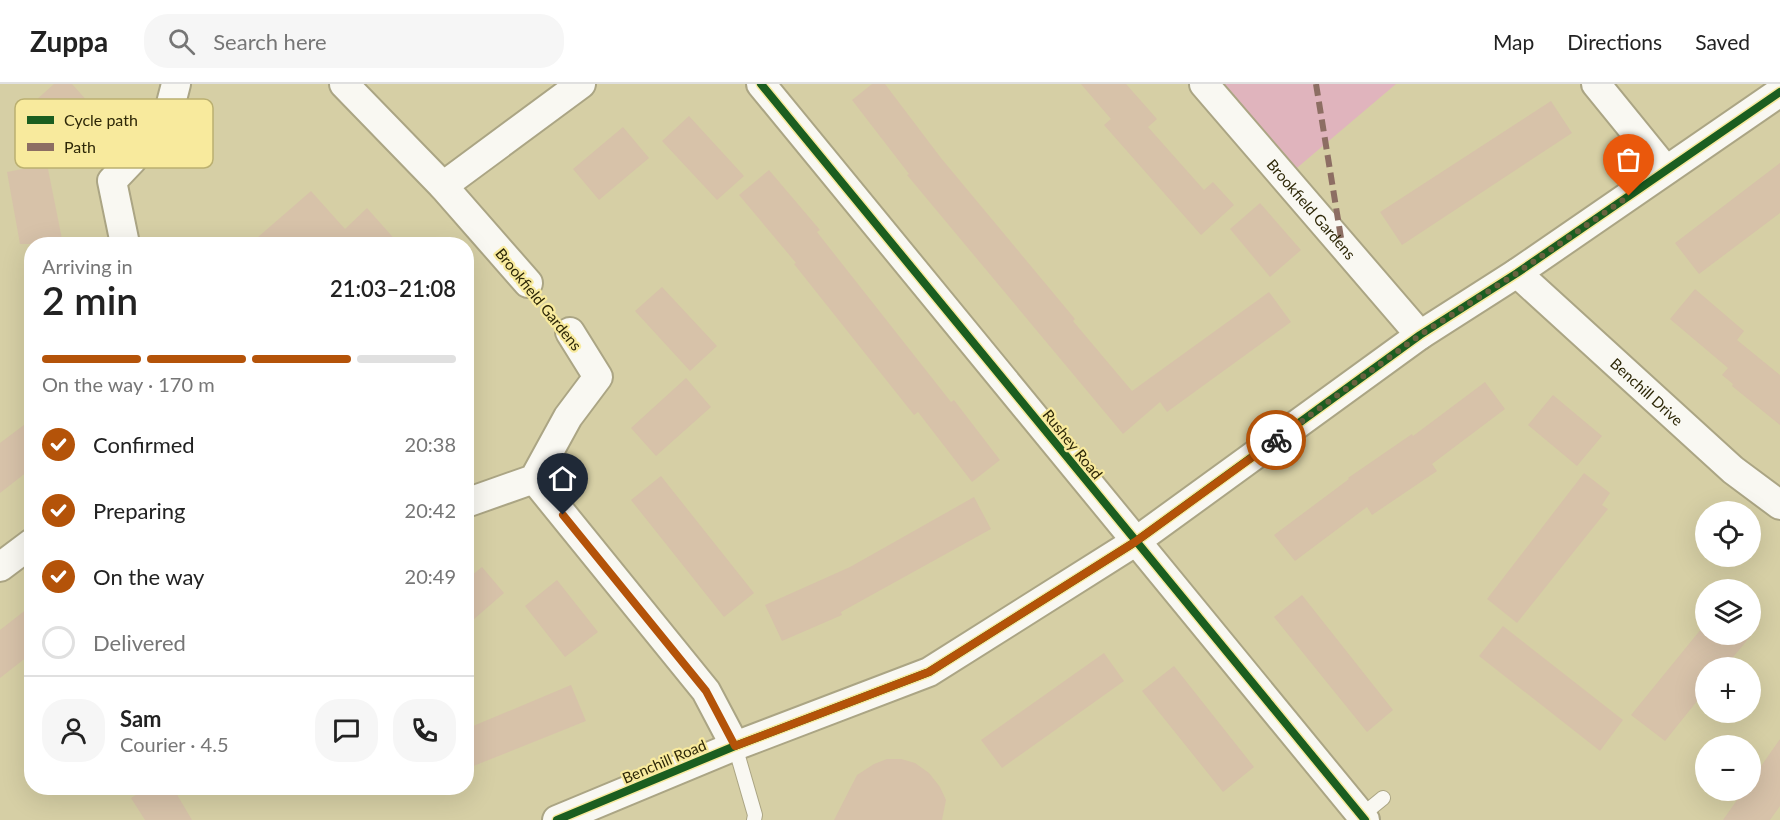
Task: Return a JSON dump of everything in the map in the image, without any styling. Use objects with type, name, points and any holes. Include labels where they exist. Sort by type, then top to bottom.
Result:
[{"type":"street","points":[[172,99],[176,84]]},
{"type":"street","name":"Brookfield Gardens","points":[[344,84],[443,186],[528,283]]},
{"type":"street","points":[[443,186],[581,84]]},
{"type":"street","name":"Rushey Road","points":[[761,84],[1363,818]]},
{"type":"street","name":"Brookfield Gardens","points":[[1204,84],[1420,335]]},
{"type":"street","points":[[1596,84],[1666,170]]},
{"type":"street","name":"Benchill Road","points":[[558,820],[735,746],[929,672],[1135,542],[1420,335],[1517,273],[1780,92]]},
{"type":"street","points":[[124,168],[112,181],[124,237]]},
{"type":"street","name":"Benchill Drive","points":[[1517,273],[1733,470],[1780,505]]},
{"type":"street","name":"Brookfield Gardens","points":[[534,480],[568,417],[598,377],[570,332]]},
{"type":"street","points":[[474,500],[534,480],[706,691],[735,746]]},
{"type":"street","points":[[0,567],[24,549]]},
{"type":"lane","points":[[735,746],[755,815],[754,820]]},
{"type":"lane","points":[[1363,818],[1383,798]]},
{"type":"shaded area","points":[[1203,84],[1396,84],[1285,178]]},
{"type":"building","points":[[54,84],[72,84],[85,99],[37,99]]},
{"type":"building","points":[[872,84],[885,84],[941,158],[1132,391],[1269,292],[1291,322],[1167,412],[1160,402],[1123,434],[907,175],[909,174],[852,100]]},
{"type":"building","points":[[1081,84],[1126,84],[1157,119],[1148,127],[1204,190],[1213,182],[1234,205],[1201,235],[1104,125],[1111,119]]},
{"type":"building","points":[[1551,101],[1572,133],[1402,245],[1380,212]]},
{"type":"building","points":[[689,116],[744,176],[717,200],[662,141]]},
{"type":"building","points":[[623,127],[649,158],[599,200],[573,169]]},
{"type":"building","points":[[1780,163],[1780,213],[1699,274],[1675,243]]},
{"type":"building","points":[[27,168],[48,168],[62,237],[24,237],[24,244],[20,244],[7,172]]},
{"type":"building","points":[[769,170],[820,230],[817,232],[951,402],[954,400],[1000,460],[972,482],[918,412],[914,415],[794,264],[796,263],[739,195]]},
{"type":"building","points":[[311,191],[345,229],[367,208],[393,237],[258,237]]},
{"type":"building","points":[[1260,203],[1301,250],[1270,277],[1230,229]]},
{"type":"building","points":[[662,287],[717,346],[690,371],[635,311]]},
{"type":"building","points":[[1695,289],[1744,331],[1737,340],[1780,375],[1780,425],[1732,386],[1733,384],[1722,375],[1728,368],[1670,319]]},
{"type":"building","points":[[686,378],[711,407],[656,456],[631,428]]},
{"type":"building","points":[[1485,382],[1505,409],[1432,464],[1437,471],[1372,515],[1367,507],[1295,561],[1274,535],[1348,478],[1412,434],[1413,436]]},
{"type":"building","points":[[1553,395],[1602,436],[1577,466],[1528,425]]},
{"type":"building","points":[[24,425],[24,474],[0,493],[0,443]]},
{"type":"building","points":[[1584,473],[1610,493],[1602,505],[1608,509],[1517,623],[1487,599]]},
{"type":"building","points":[[661,476],[754,593],[724,617],[631,500]]},
{"type":"building","points":[[974,497],[991,529],[841,612],[842,615],[782,641],[765,605],[850,567]]},
{"type":"building","points":[[482,567],[504,593],[474,619],[474,574]]},
{"type":"building","points":[[557,580],[598,632],[565,657],[525,606]]},
{"type":"building","points":[[1302,595],[1393,710],[1367,732],[1274,617]]},
{"type":"building","points":[[24,611],[24,659],[0,678],[0,630]]},
{"type":"building","points":[[1503,626],[1623,720],[1600,751],[1479,656]]},
{"type":"building","points":[[1695,636],[1695,645],[1743,645],[1733,657],[1695,657],[1695,704],[1665,741],[1631,715]]},
{"type":"building","points":[[1104,653],[1124,681],[1002,768],[981,740]]},
{"type":"building","points":[[1174,666],[1254,767],[1223,792],[1142,691]]},
{"type":"building","points":[[571,685],[586,721],[474,766],[474,726]]},
{"type":"building","points":[[1780,739],[1780,806],[1770,820],[1723,820],[1736,801],[1761,801],[1761,766]]},
{"type":"building","points":[[887,759],[901,759],[915,763],[929,773],[940,787],[946,800],[942,820],[834,820],[857,775]]},
{"type":"building","points":[[136,795],[177,795],[192,820],[145,820],[131,798]]},
{"type":"marked path","points":[[1316,84],[1342,244]]},
{"type":"cycle path","points":[[761,84],[1365,820]]},
{"type":"cycle path","points":[[557,820],[735,746],[929,672],[1135,542],[1420,335],[1517,273],[1780,92]]},
{"type":"way so far","points":[[1276,440],[1420,335],[1517,273],[1629,196]]},
{"type":"route","points":[[563,515],[706,691],[735,746],[929,672],[1135,542],[1276,440]]}]
